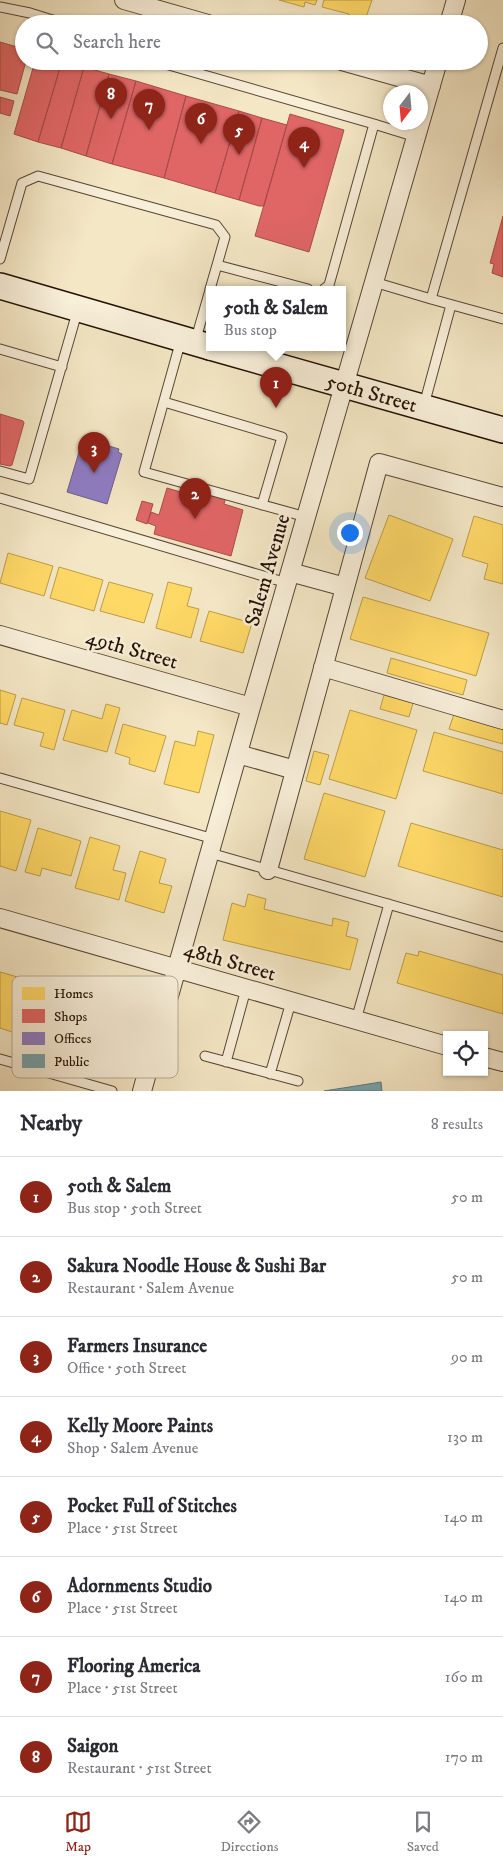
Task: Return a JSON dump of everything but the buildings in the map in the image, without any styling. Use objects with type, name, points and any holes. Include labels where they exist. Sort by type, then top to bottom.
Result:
[{"type":"main road","name":"50th Street","points":[[0,286],[199,344]]},
{"type":"main road","name":"50th Street","points":[[224,351],[503,430]]},
{"type":"street","points":[[124,0],[176,15]]},
{"type":"street","points":[[452,15],[456,0]]},
{"type":"street","points":[[374,70],[431,86]]},
{"type":"street","name":"Salem Avenue","points":[[175,976],[435,70]]},
{"type":"street","points":[[268,870],[379,463],[503,497]]},
{"type":"street","points":[[289,577],[345,587]]},
{"type":"street","name":"49th Street","points":[[0,635],[251,707]]},
{"type":"street","points":[[323,667],[503,720]]},
{"type":"street","points":[[238,754],[295,770]]},
{"type":"street","name":"48th Street","points":[[0,918],[443,1045]]},
{"type":"street","points":[[488,1058],[503,1062]]},
{"type":"street","name":"Salem Avenue","points":[[142,1091],[146,1078]]},
{"type":"lane","points":[[0,7],[36,15]]},
{"type":"lane","points":[[431,299],[503,48]]},
{"type":"lane","points":[[186,70],[416,137]]},
{"type":"lane","points":[[328,286],[374,124]]},
{"type":"lane","points":[[0,259],[22,184],[38,176],[216,225],[225,237],[211,286]]},
{"type":"lane","points":[[217,265],[297,286]]},
{"type":"lane","points":[[374,282],[503,320]]},
{"type":"lane","points":[[423,407],[451,304]]},
{"type":"lane","points":[[0,471],[29,479],[78,309]]},
{"type":"lane","points":[[206,310],[199,344],[164,402],[144,472],[306,517]]},
{"type":"lane","points":[[0,349],[62,367]]},
{"type":"lane","points":[[164,402],[282,437],[262,505]]},
{"type":"lane","points":[[0,498],[289,577]]},
{"type":"lane","points":[[0,778],[212,846],[268,870],[503,937]]},
{"type":"lane","points":[[356,1020],[390,904]]},
{"type":"lane","points":[[226,1062],[246,989]]},
{"type":"lane","points":[[270,1074],[291,1002]]},
{"type":"lane","points":[[205,1056],[298,1081]]},
{"type":"lane","points":[[66,1078],[112,1091]]},
{"type":"place","name":"Saigon","points":[[111,119]]},
{"type":"place","name":"Flooring America","points":[[149,130]]},
{"type":"place","name":"Adornments Studio","points":[[201,144]]},
{"type":"place","name":"Pocket Full of Stitches","points":[[239,155]]},
{"type":"place","name":"Kelly Moore Paints","points":[[304,168]]},
{"type":"place","name":"50th & Salem","points":[[276,408]]},
{"type":"place","name":"Farmers Insurance","points":[[94,473]]},
{"type":"place","name":"Sakura Noodle House & Sushi Bar","points":[[195,519]]}]
